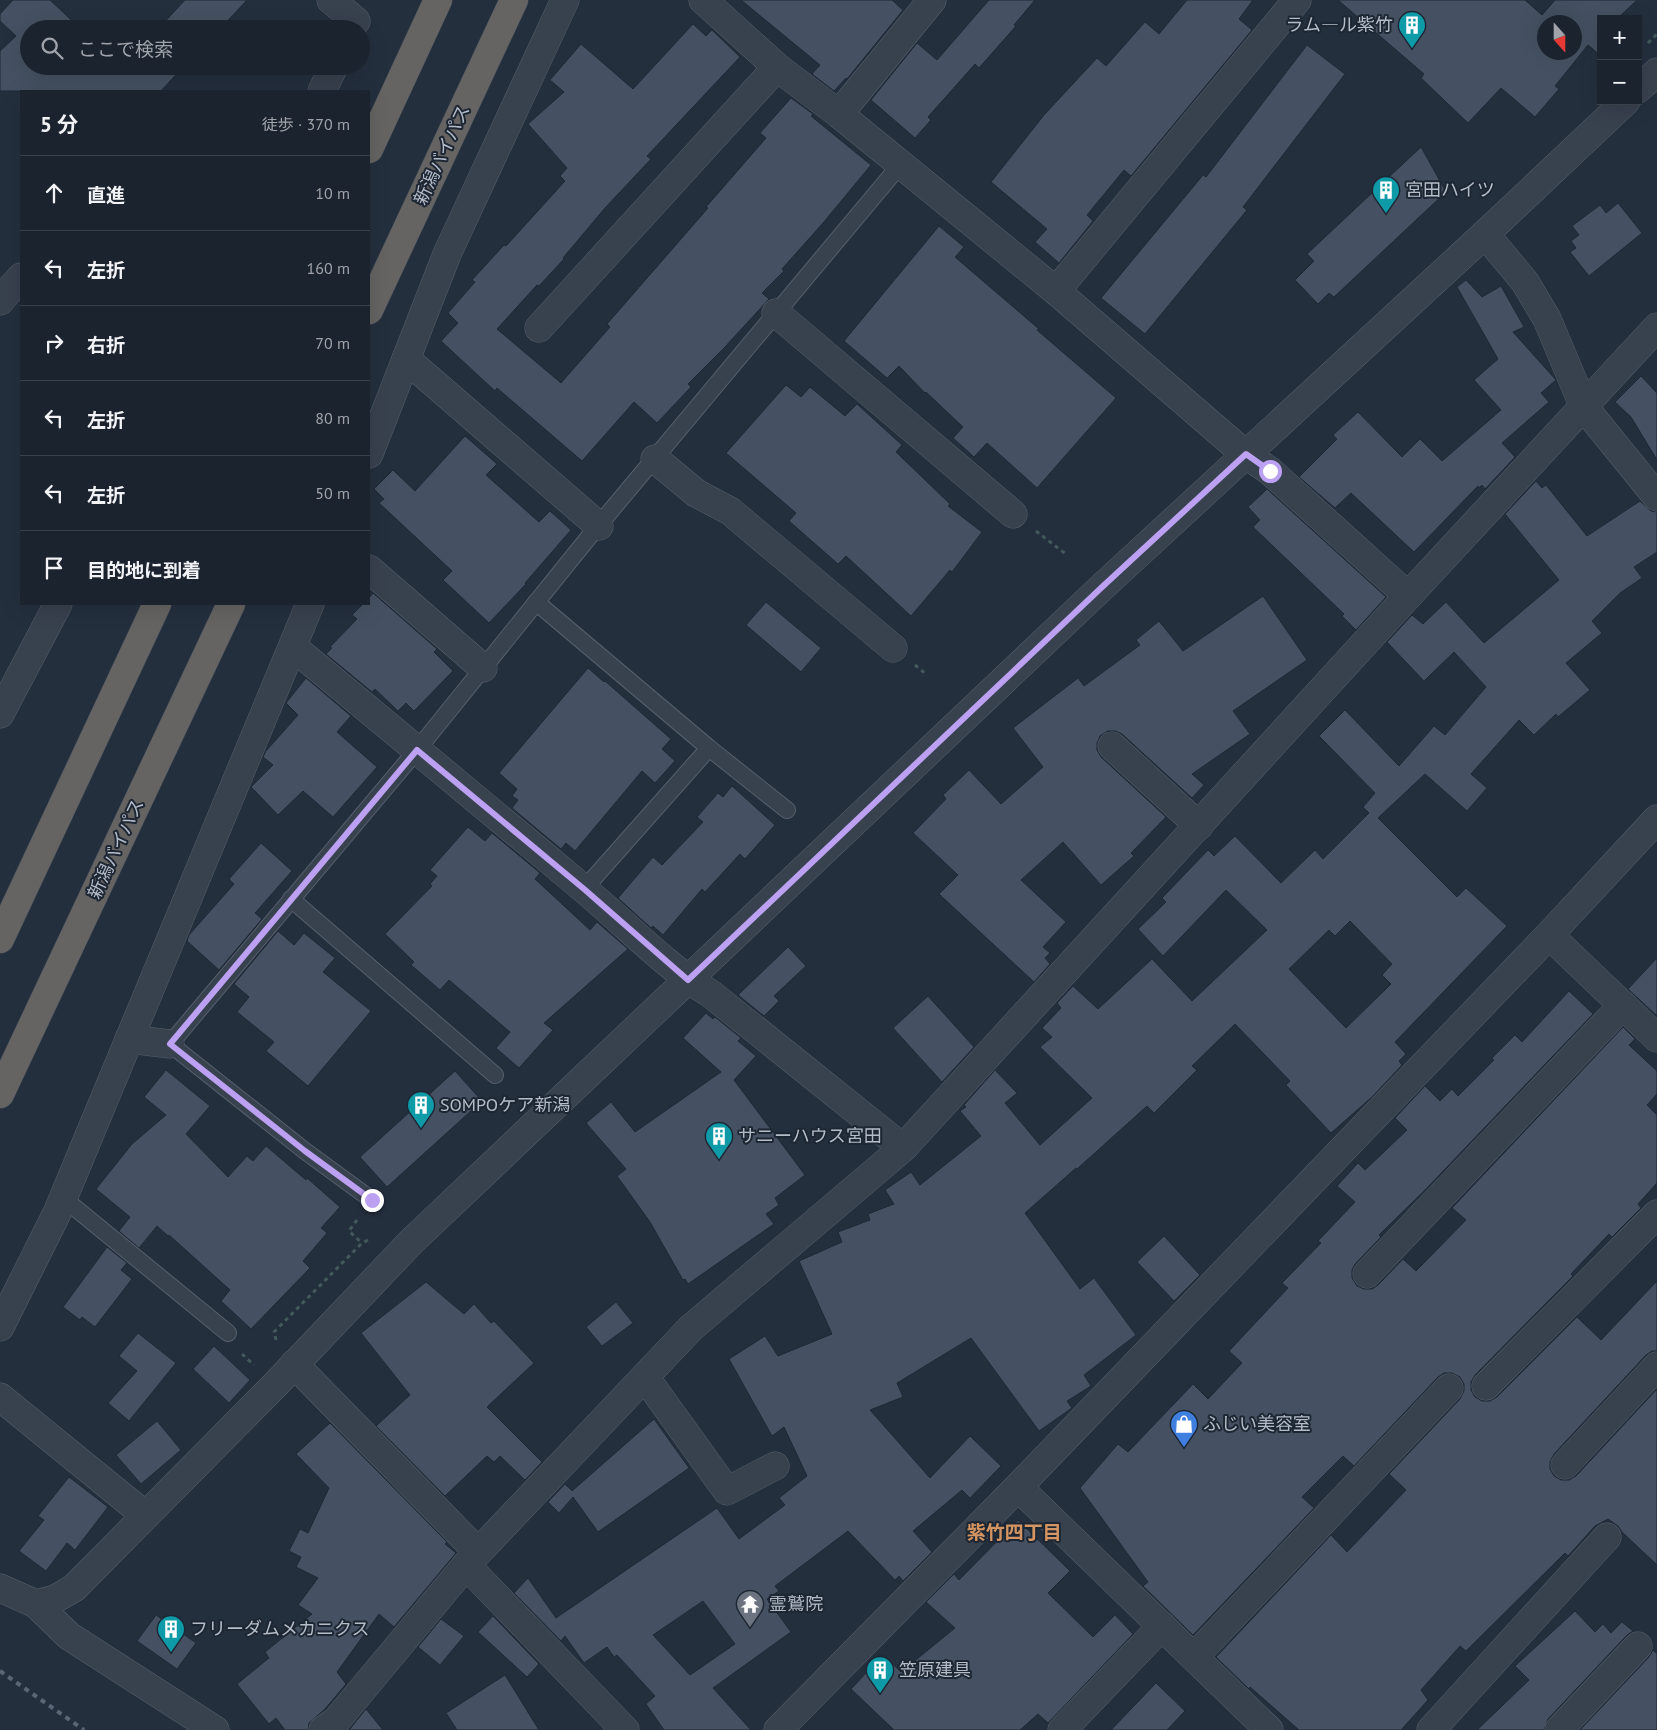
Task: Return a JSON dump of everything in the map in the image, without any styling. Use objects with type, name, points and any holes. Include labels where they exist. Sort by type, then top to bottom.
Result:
[{"type":"highway","points":[[370,147],[438,0]]},
{"type":"highway","name":"新潟バイパス","points":[[370,308],[514,0]]},
{"type":"highway","points":[[0,940],[156,605]]},
{"type":"highway","name":"新潟バイパス","points":[[0,1094],[231,605]]},
{"type":"street","points":[[331,0],[358,17]]},
{"type":"street","points":[[370,451],[447,254],[565,0]]},
{"type":"street","points":[[839,114],[932,0]]},
{"type":"street","points":[[1056,291],[1297,0]]},
{"type":"street","points":[[710,2],[776,67],[839,114],[1056,291],[1246,454],[1270,471],[1408,596]]},
{"type":"street","points":[[539,328],[776,67]]},
{"type":"street","points":[[1642,85],[1657,72]]},
{"type":"street","points":[[322,90],[330,75]]},
{"type":"street","points":[[36,1604],[55,1598],[74,1588],[411,1242],[1101,588],[1485,234],[1622,105]]},
{"type":"street","points":[[1485,234],[1525,282],[1543,312],[1584,407],[1657,497]]},
{"type":"street","points":[[0,301],[20,278]]},
{"type":"street","points":[[776,313],[1014,514]]},
{"type":"street","points":[[323,1730],[336,1721],[472,1558],[691,1328],[902,1148],[1657,327]]},
{"type":"street","points":[[406,359],[599,526]]},
{"type":"street","points":[[655,459],[696,493],[730,512],[893,648]]},
{"type":"street","points":[[370,570],[483,668]]},
{"type":"street","points":[[0,714],[57,605]]},
{"type":"street","points":[[0,1327],[63,1198],[310,605]]},
{"type":"street","points":[[293,647],[584,889],[688,980],[711,994],[902,1148]]},
{"type":"street","points":[[1112,746],[1199,826]]},
{"type":"street","points":[[778,1730],[1018,1487],[1550,935],[1657,819]]},
{"type":"street","points":[[1550,935],[1657,1038]]},
{"type":"street","points":[[1367,1274],[1623,1005]]},
{"type":"street","points":[[129,1039],[170,1044]]},
{"type":"street","points":[[1486,1386],[1657,1214]]},
{"type":"street","points":[[294,1364],[472,1558],[625,1730]]},
{"type":"street","points":[[1565,1465],[1657,1366]]},
{"type":"street","points":[[645,1377],[727,1491],[775,1466]]},
{"type":"street","points":[[1194,1657],[1449,1388]]},
{"type":"street","points":[[0,1397],[145,1515]]},
{"type":"street","points":[[1018,1487],[1269,1730]]},
{"type":"street","points":[[1431,1730],[1607,1536]]},
{"type":"street","points":[[0,1588],[36,1604],[68,1636],[215,1730]]},
{"type":"street","points":[[1062,1730],[1162,1626]]},
{"type":"street","points":[[1559,1730],[1638,1646]]},
{"type":"lane","points":[[372,1200],[305,1151],[170,1044],[417,750],[536,602],[900,165]]},
{"type":"lane","points":[[536,602],[709,748],[787,810]]},
{"type":"lane","points":[[584,889],[709,748]]},
{"type":"lane","points":[[292,900],[494,1075]]},
{"type":"lane","points":[[63,1198],[228,1333]]},
{"type":"path","points":[[1014,514],[1067,556]]},
{"type":"path","points":[[349,1231],[362,1243]]},
{"type":"building","points":[[13,0],[50,0],[71,20],[20,20],[20,75],[176,75],[162,90],[0,91],[0,51],[16,36],[0,21],[0,14]]},
{"type":"building","points":[[185,0],[247,0],[228,20],[166,20]]},
{"type":"building","points":[[741,0],[892,0],[903,10],[847,79],[834,91],[812,74],[820,65]]},
{"type":"building","points":[[989,0],[1035,0],[1014,25],[1016,26],[979,68],[975,64],[928,117],[931,120],[915,138],[871,100],[917,43],[937,60]]},
{"type":"building","points":[[1187,0],[1253,0],[1239,19],[1252,30],[1131,176],[1124,170],[1087,215],[1093,221],[1059,263],[1035,242],[1047,229],[991,182],[1044,115],[1097,58],[1106,66],[1145,22],[1159,34]]},
{"type":"building","points":[[1338,0],[1525,0],[1542,15],[1537,15],[1537,60],[1576,60],[1555,86],[1559,89],[1535,117],[1501,88],[1468,123],[1421,78],[1424,74]]},
{"type":"building","points":[[1555,0],[1637,0],[1621,15],[1597,15],[1597,53],[1588,45],[1582,52],[1582,15],[1542,15]]},
{"type":"building","points":[[693,24],[706,36],[712,30],[740,57],[647,156],[651,159],[605,208],[564,259],[539,286],[537,285],[497,329],[561,383],[610,327],[607,324],[766,138],[760,133],[791,98],[813,114],[811,116],[871,165],[782,269],[784,271],[762,293],[769,299],[688,384],[691,387],[657,423],[634,402],[582,461],[497,388],[495,391],[441,341],[458,323],[448,313],[475,282],[472,280],[504,245],[506,246],[565,181],[560,176],[567,168],[528,124],[564,92],[550,80],[581,44],[633,89]]},
{"type":"building","points":[[1307,45],[1345,74],[1243,207],[1247,210],[1145,334],[1101,298],[1203,175],[1206,177]]},
{"type":"building","name":"宮田ハイツ","points":[[1421,147],[1446,192],[1334,297],[1329,293],[1318,304],[1295,280],[1314,261],[1307,254]]},
{"type":"building","points":[[1618,203],[1642,233],[1589,276],[1570,252],[1576,248],[1571,241],[1579,235],[1572,226],[1600,205],[1606,213]]},
{"type":"building","points":[[939,226],[964,247],[955,257],[1116,398],[1037,488],[987,443],[974,457],[953,438],[963,427],[925,393],[899,366],[887,378],[844,341]]},
{"type":"building","points":[[1466,280],[1482,297],[1501,286],[1524,327],[1513,332],[1556,380],[1541,393],[1549,402],[1502,443],[1515,457],[1485,489],[1482,485],[1479,488],[1478,486],[1414,552],[1351,493],[1335,508],[1299,477],[1337,439],[1333,435],[1358,412],[1402,457],[1420,439],[1442,461],[1501,410],[1474,380],[1498,359],[1457,287]]},
{"type":"building","points":[[1641,376],[1657,393],[1657,460],[1631,417],[1615,402]]},
{"type":"building","points":[[786,385],[801,397],[810,387],[845,416],[857,404],[902,445],[896,452],[950,504],[948,506],[982,532],[952,572],[950,570],[911,616],[846,556],[838,564],[789,521],[796,513],[726,453]]},
{"type":"building","points":[[465,436],[497,464],[486,475],[539,522],[550,511],[571,530],[526,584],[489,623],[443,580],[452,571],[379,503],[384,499],[374,489],[393,470],[415,491]]},
{"type":"building","points":[[1536,481],[1542,488],[1546,485],[1587,536],[1640,501],[1651,511],[1657,512],[1657,552],[1634,567],[1642,578],[1620,593],[1592,621],[1602,633],[1566,663],[1590,690],[1558,717],[1556,714],[1534,735],[1519,720],[1471,774],[1487,788],[1467,811],[1425,774],[1378,818],[1457,897],[1466,888],[1507,926],[1395,1042],[1406,1054],[1399,1061],[1402,1065],[1373,1096],[1331,1133],[1286,1085],[1290,1081],[1235,1024],[1192,1066],[1197,1070],[1154,1113],[1147,1106],[1025,1213],[1080,1289],[1094,1278],[1136,1335],[1084,1375],[1091,1386],[1067,1401],[1072,1408],[1039,1431],[971,1338],[897,1383],[903,1397],[870,1410],[930,1478],[970,1436],[1001,1466],[970,1498],[962,1490],[913,1531],[932,1552],[903,1581],[899,1576],[895,1580],[848,1531],[775,1586],[779,1591],[767,1599],[791,1632],[713,1688],[751,1730],[664,1730],[646,1704],[655,1696],[617,1655],[614,1657],[607,1647],[584,1663],[565,1636],[561,1641],[514,1593],[528,1578],[556,1618],[717,1508],[739,1539],[785,1505],[779,1498],[807,1476],[784,1427],[772,1436],[729,1359],[765,1336],[778,1356],[832,1334],[799,1261],[842,1242],[838,1232],[870,1220],[868,1214],[894,1204],[885,1190],[911,1172],[920,1185],[981,1136],[960,1111],[966,1107],[964,1105],[995,1070],[1017,1093],[1005,1103],[1040,1145],[1092,1098],[1040,1047],[1052,1037],[1042,1028],[1061,1008],[1057,1003],[1073,986],[1098,1009],[1152,959],[1192,1001],[1267,930],[1226,890],[1163,956],[1138,929],[1166,902],[1162,898],[1208,850],[1214,856],[1235,836],[1281,883],[1315,850],[1323,859],[1369,813],[1363,807],[1375,793],[1319,736],[1345,710],[1399,766],[1434,726],[1445,735],[1486,687],[1454,652],[1424,681],[1387,642],[1412,615],[1423,624],[1446,602],[1484,643],[1559,580],[1505,514]],"holes":[[[1350,921],[1392,964],[1382,975],[1391,984],[1346,1028],[1289,969],[1329,930],[1335,936]],[[703,1601],[735,1644],[690,1675],[653,1635]]]},
{"type":"building","points":[[1267,489],[1386,597],[1356,630],[1342,616],[1344,614],[1253,527],[1260,520],[1248,507]]},
{"type":"building","points":[[373,593],[437,649],[434,652],[453,671],[414,711],[406,703],[398,711],[375,689],[372,692],[326,654],[332,648],[330,647],[357,619],[352,615],[362,605],[370,605],[370,597]]},
{"type":"building","points":[[1263,596],[1307,660],[1233,711],[1250,734],[1192,774],[1204,785],[1192,798],[1122,734],[1108,731],[1100,736],[1097,750],[1101,757],[1166,817],[1131,853],[1134,856],[1101,885],[1063,842],[1021,880],[1066,922],[1043,947],[1050,953],[1045,958],[1050,964],[1034,982],[939,894],[958,875],[913,833],[946,799],[943,795],[969,770],[1001,804],[1043,767],[1013,728],[1078,678],[1084,686],[1140,645],[1136,640],[1159,621],[1183,651]]},
{"type":"building","points":[[766,602],[821,648],[801,672],[746,625]]},
{"type":"building","points":[[588,668],[671,739],[662,749],[675,761],[655,783],[642,771],[575,851],[566,843],[561,849],[512,808],[518,800],[512,796],[517,789],[499,773]]},
{"type":"building","points":[[306,678],[351,716],[337,732],[377,767],[333,817],[303,791],[278,815],[251,787],[273,765],[263,757],[266,751],[298,715],[286,703]]},
{"type":"building","points":[[732,786],[775,825],[745,859],[740,854],[705,892],[702,889],[663,935],[653,926],[651,928],[618,898],[653,857],[662,865],[703,822],[697,817],[718,793],[723,797]]},
{"type":"building","points":[[468,827],[485,841],[492,833],[540,873],[535,879],[590,930],[597,922],[628,949],[544,1023],[553,1030],[519,1068],[496,1048],[510,1032],[449,980],[440,990],[411,965],[414,962],[385,934],[432,886],[430,884],[437,876],[430,870]]},
{"type":"building","points":[[261,843],[292,871],[255,913],[262,919],[219,970],[187,941],[189,935],[234,884],[229,879]]},
{"type":"building","points":[[278,931],[294,945],[304,933],[335,958],[323,972],[371,1011],[308,1086],[266,1051],[274,1042],[237,1012],[249,997],[234,984]]},
{"type":"building","points":[[788,947],[806,966],[774,996],[779,1001],[764,1016],[738,995]]},
{"type":"building","points":[[1657,958],[1657,1016],[1628,989]]},
{"type":"building","points":[[1569,991],[1593,1014],[1426,1189],[1379,1235],[1381,1237],[1355,1264],[1352,1270],[1352,1278],[1357,1286],[1364,1289],[1372,1289],[1403,1259],[1416,1271],[1466,1220],[1452,1208],[1623,1027],[1635,1039],[1629,1045],[1657,1071],[1657,1094],[1647,1105],[1657,1115],[1657,1183],[1638,1204],[1641,1208],[1612,1237],[1609,1234],[1571,1274],[1573,1276],[1475,1375],[1471,1382],[1471,1390],[1475,1397],[1482,1401],[1490,1401],[1497,1397],[1577,1317],[1601,1340],[1657,1281],[1657,1351],[1652,1351],[1646,1355],[1554,1454],[1550,1462],[1550,1469],[1554,1476],[1561,1480],[1569,1480],[1576,1476],[1657,1389],[1657,1565],[1618,1526],[1608,1519],[1595,1526],[1568,1556],[1565,1553],[1466,1651],[1460,1646],[1421,1690],[1428,1700],[1401,1730],[1299,1730],[1250,1687],[1249,1689],[1216,1657],[1331,1535],[1347,1552],[1406,1490],[1389,1474],[1460,1399],[1464,1391],[1464,1384],[1460,1377],[1452,1373],[1444,1373],[1438,1377],[1354,1466],[1343,1456],[1302,1497],[1314,1508],[1193,1635],[1143,1586],[1148,1582],[1080,1488],[1118,1444],[1128,1452],[1193,1384],[1208,1399],[1242,1363],[1229,1351],[1288,1288],[1282,1283],[1321,1243],[1318,1241],[1355,1202],[1337,1186],[1358,1163],[1365,1170],[1407,1130],[1395,1118],[1425,1086],[1440,1101],[1452,1089],[1458,1096],[1494,1060],[1492,1058],[1515,1035],[1522,1042]]},
{"type":"building","points":[[928,996],[974,1047],[942,1082],[893,1028]]},
{"type":"building","points":[[706,1013],[713,1019],[715,1017],[741,1038],[738,1041],[756,1056],[734,1080],[805,1175],[775,1198],[779,1205],[766,1214],[774,1224],[688,1284],[685,1279],[683,1280],[650,1222],[617,1176],[626,1169],[586,1123],[611,1102],[635,1132],[721,1072],[683,1038]]},
{"type":"building","points":[[166,1070],[210,1106],[186,1134],[228,1177],[247,1156],[253,1161],[266,1146],[340,1207],[321,1228],[327,1233],[303,1261],[310,1268],[251,1329],[221,1301],[230,1290],[157,1226],[139,1248],[119,1231],[130,1217],[96,1189],[132,1144],[166,1115],[144,1097]]},
{"type":"building","name":"SOMPOケア新潟","points":[[455,1071],[482,1101],[387,1187],[360,1157]]},
{"type":"building","points":[[1164,1236],[1200,1275],[1174,1301],[1137,1262]]},
{"type":"building","points":[[107,1247],[127,1263],[121,1270],[132,1279],[95,1327],[82,1317],[80,1320],[63,1307]]},
{"type":"building","points":[[426,1282],[464,1314],[474,1304],[491,1323],[494,1321],[534,1363],[487,1407],[542,1462],[525,1480],[500,1456],[494,1462],[487,1456],[445,1496],[376,1426],[410,1395],[361,1333]]},
{"type":"building","points":[[616,1302],[633,1323],[602,1346],[586,1327]]},
{"type":"building","points":[[138,1333],[176,1363],[129,1421],[108,1403],[137,1371],[119,1356]]},
{"type":"building","points":[[214,1346],[250,1380],[229,1403],[193,1369]]},
{"type":"building","points":[[654,1419],[689,1468],[598,1532],[573,1497],[559,1513],[548,1502],[565,1484],[572,1491]]},
{"type":"building","points":[[157,1421],[181,1450],[141,1484],[116,1455]]},
{"type":"building","points":[[330,1423],[447,1542],[445,1544],[456,1553],[394,1627],[379,1614],[337,1672],[346,1684],[325,1709],[309,1723],[308,1730],[285,1730],[276,1718],[269,1724],[237,1684],[269,1658],[265,1652],[312,1614],[298,1605],[318,1578],[296,1567],[301,1557],[289,1551],[300,1529],[308,1533],[329,1488],[296,1454]]},
{"type":"building","points":[[69,1477],[108,1507],[75,1550],[67,1543],[46,1571],[19,1551],[44,1520],[38,1516]]},
{"type":"building","points":[[1018,1520],[1070,1571],[1048,1593],[1093,1637],[1115,1615],[1133,1634],[1048,1723],[1038,1714],[1020,1730],[894,1730],[851,1689],[883,1655],[901,1672],[955,1628],[926,1602],[954,1574],[959,1580]]},
{"type":"building","points":[[1575,1611],[1595,1632],[1603,1624],[1611,1633],[1622,1622],[1633,1631],[1627,1635],[1548,1719],[1544,1730],[1477,1730],[1529,1680],[1515,1666]]},
{"type":"building","name":"フリーダムメカニクス","points":[[156,1615],[196,1643],[177,1669],[137,1641]]},
{"type":"building","points":[[493,1616],[539,1664],[527,1677],[478,1632]]},
{"type":"building","points":[[441,1619],[464,1636],[440,1665],[418,1647]]},
{"type":"building","points":[[1653,1650],[1657,1654],[1657,1730],[1580,1730],[1649,1657]]},
{"type":"building","points":[[505,1675],[539,1730],[457,1730],[446,1713]]},
{"type":"building","points":[[1156,1683],[1185,1711],[1167,1730],[1111,1730]]},
{"type":"building","points":[[366,1709],[383,1730],[349,1730]]},
{"type":"railway","points":[[0,1671],[84,1730]]},
{"type":"place","name":"ラム―ル紫竹","points":[[1412,49]]},
{"type":"place","name":"宮田ハイツ","points":[[1386,214]]},
{"type":"place","name":"SOMPOケア新潟","points":[[421,1129]]},
{"type":"place","name":"サニーハウス宮田","points":[[719,1160]]},
{"type":"place","name":"ふじい美容室","points":[[1184,1448]]},
{"type":"place","name":"霊鷲院","points":[[750,1628]]},
{"type":"place","name":"フリーダムメカニクス","points":[[171,1653]]},
{"type":"place","name":"笠原建具","points":[[880,1694]]},
{"type":"district","name":"紫竹四丁目","points":[[1014,1532]]},
{"type":"route","points":[[372,1200],[305,1151],[170,1044],[417,750],[584,889],[688,980],[1101,588],[1246,454],[1270,471]]}]
